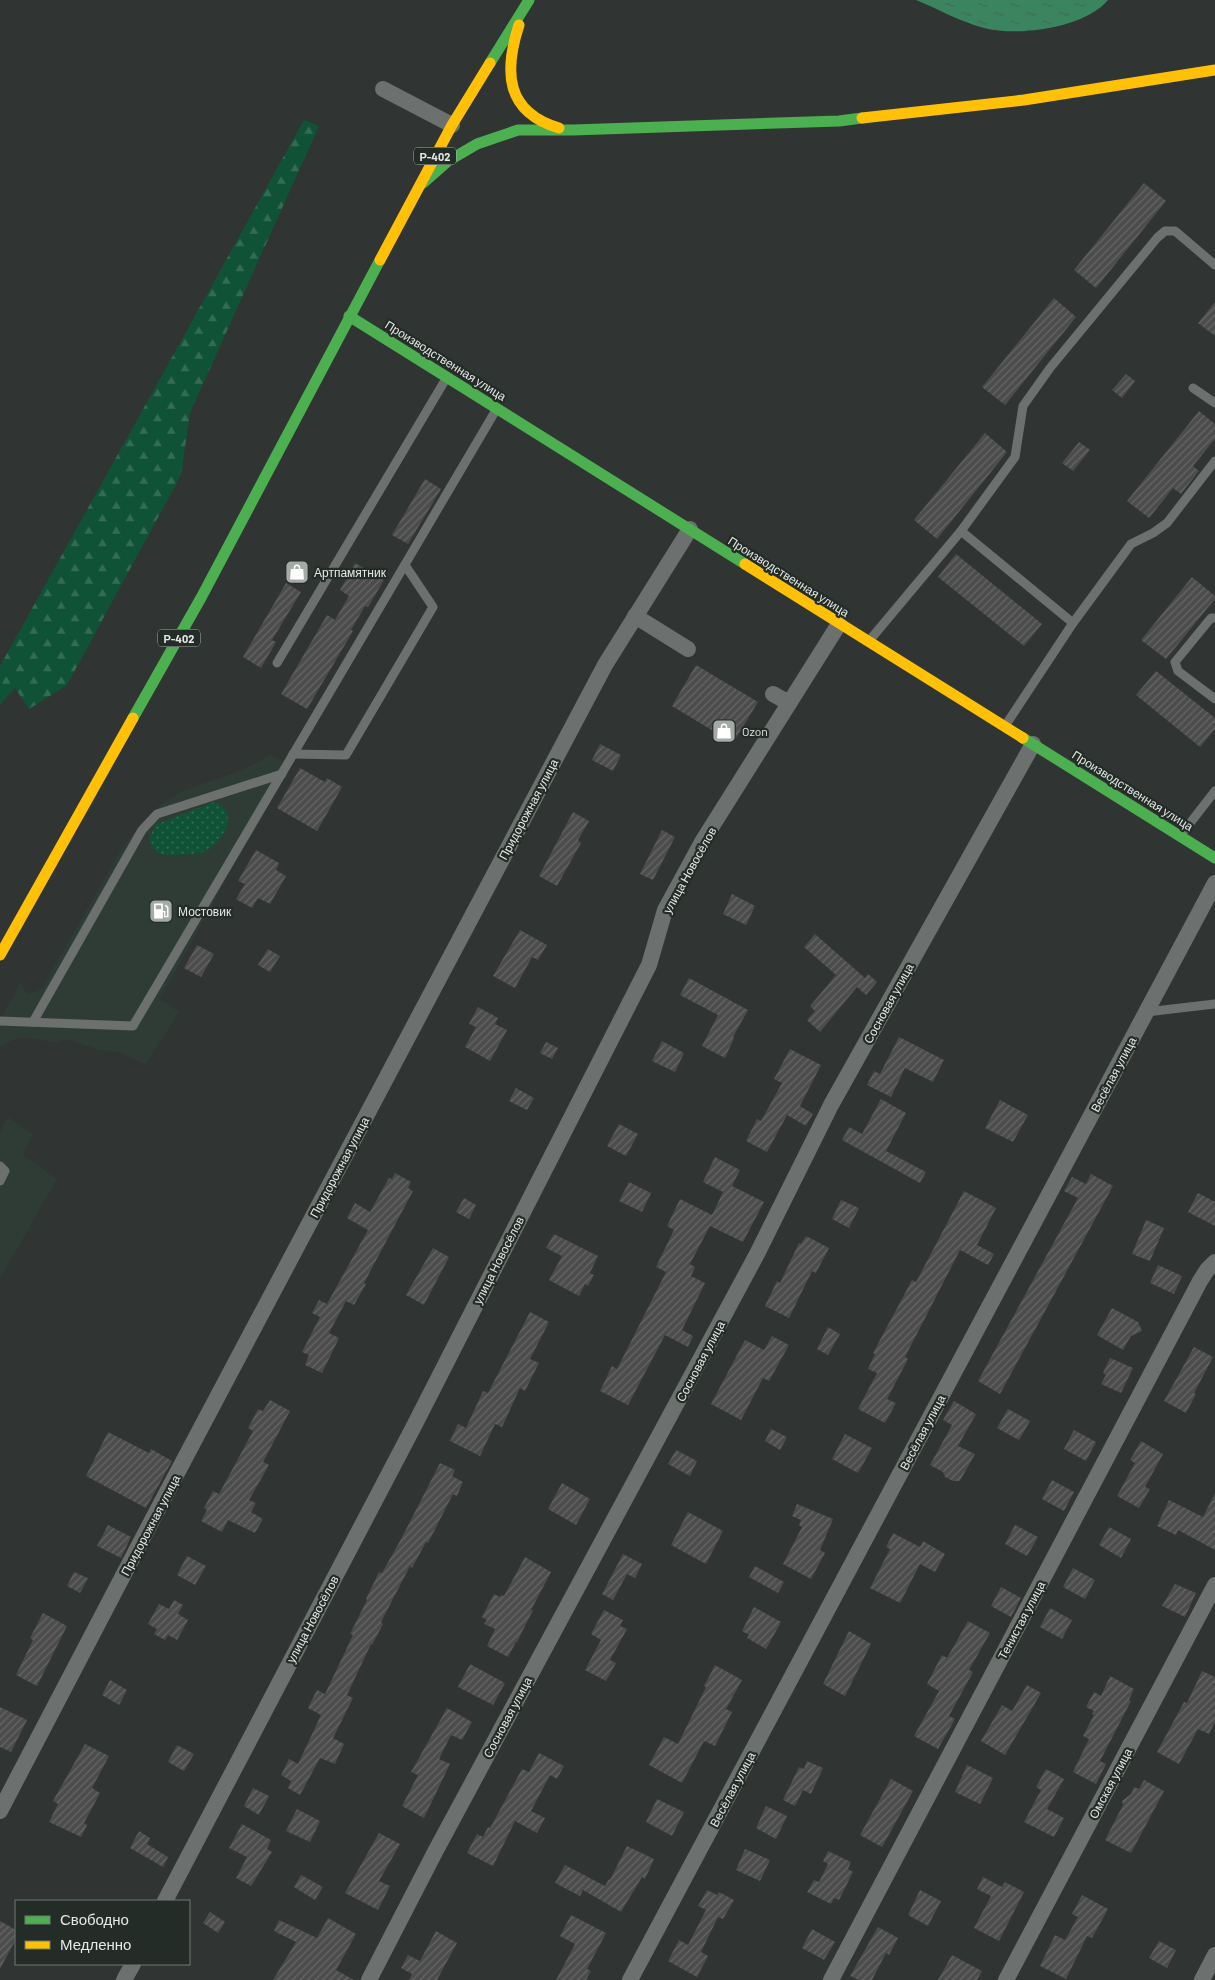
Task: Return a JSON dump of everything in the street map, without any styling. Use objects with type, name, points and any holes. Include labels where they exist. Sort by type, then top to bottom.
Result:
[{"type":"street","name":"Р-402","points":[[0,954],[202,596],[349,316],[452,126],[528,0]]},
{"type":"street","points":[[528,0],[513,43],[510,60],[511,87],[515,97],[527,111],[542,122],[573,130]]},
{"type":"street","points":[[418,188],[448,161],[477,144],[518,130],[573,130],[839,121],[1024,100],[1215,70]]},
{"type":"street","points":[[382,88],[452,126]]},
{"type":"street","name":"Производственная улица","points":[[349,316],[1215,858]]},
{"type":"street","name":"Придорожная улица","points":[[0,1812],[149,1526],[605,664],[690,530]]},
{"type":"street","points":[[635,616],[688,649]]},
{"type":"street","name":"улица Новосёлов","points":[[166,1900],[414,1426],[649,965],[665,910],[702,842],[839,624]]},
{"type":"street","points":[[773,694],[789,703]]},
{"type":"street","name":"Сосновая улица","points":[[369,1980],[435,1852],[757,1254],[831,1105],[1033,744]]},
{"type":"street","name":"Весёлая улица","points":[[630,1980],[1215,883]]},
{"type":"street","name":"Тенистая улица","points":[[831,1980],[1200,1281],[1215,1262]]},
{"type":"street","name":"Омская улица","points":[[1006,1980],[1215,1585]]},
{"type":"street","points":[[1202,1980],[1215,1955]]},
{"type":"street","points":[[124,1980],[132,1965]]},
{"type":"lane","points":[[868,642],[961,531],[1015,456],[1023,406],[1050,368],[1157,238],[1165,231],[1175,231],[1215,265]]},
{"type":"lane","points":[[277,663],[447,376]]},
{"type":"lane","points":[[1193,388],[1215,403]]},
{"type":"lane","points":[[0,1021],[133,1026],[497,408]]},
{"type":"lane","points":[[1005,726],[1073,623],[1131,544],[1153,533],[1167,523],[1215,461]]},
{"type":"lane","points":[[961,531],[1073,623]]},
{"type":"lane","points":[[293,754],[346,755],[433,607],[405,565]]},
{"type":"lane","points":[[1215,618],[1211,618],[1175,662],[1178,671],[1215,698]]},
{"type":"lane","points":[[32,1022],[142,830],[157,814],[282,774]]},
{"type":"lane","points":[[1180,837],[1215,791]]},
{"type":"lane","points":[[1146,1012],[1215,1004]]},
{"type":"lane","points":[[0,1166],[5,1171],[0,1180]]},
{"type":"shaded area","points":[[270,754],[292,767],[287,770],[160,999],[179,1012],[146,1064],[118,1052],[101,1051],[70,1040],[62,1040],[56,1043],[29,1038],[17,1038],[0,1047],[0,1020],[22,980],[23,988],[28,994],[42,988],[125,843],[160,805],[182,791],[239,771]]},
{"type":"shaded area","points":[[8,1117],[33,1134],[23,1155],[57,1179],[0,1279],[0,1132]]},
{"type":"green space","points":[[304,120],[319,126],[190,413],[181,475],[67,685],[29,709],[15,688],[0,705],[0,666]]},
{"type":"green space","points":[[214,802],[222,806],[227,813],[228,820],[222,835],[210,848],[200,853],[166,855],[159,853],[153,848],[149,839],[155,825]]},
{"type":"water","points":[[916,0],[1108,0],[1097,10],[1068,24],[1032,30],[998,31],[958,19]]},
{"type":"building","points":[[1144,183],[1166,201],[1096,288],[1074,270]]},
{"type":"building","points":[[1054,298],[1076,317],[1005,405],[982,387]]},
{"type":"building","points":[[1215,302],[1215,336],[1198,323]]},
{"type":"building","points":[[1126,374],[1135,381],[1122,398],[1112,390]]},
{"type":"building","points":[[1199,411],[1215,424],[1215,439],[1193,466],[1199,471],[1181,494],[1173,488],[1149,518],[1127,501]]},
{"type":"building","points":[[985,433],[1007,452],[937,539],[914,520]]},
{"type":"building","points":[[1079,442],[1090,450],[1073,471],[1062,463]]},
{"type":"building","points":[[425,479],[441,489],[408,544],[392,535]]},
{"type":"building","points":[[956,554],[1042,624],[1024,646],[938,577]]},
{"type":"building","points":[[355,563],[384,580],[368,607],[365,606],[351,630],[353,631],[307,709],[281,694],[327,615],[335,620],[349,596],[340,590]]},
{"type":"building","points":[[1192,577],[1215,596],[1215,599],[1166,659],[1141,640]]},
{"type":"building","points":[[286,583],[301,592],[272,640],[276,642],[261,668],[243,657]]},
{"type":"building","points":[[696,665],[758,702],[733,743],[672,706]]},
{"type":"building","points":[[1156,671],[1215,718],[1215,729],[1200,747],[1136,695]]},
{"type":"building","points":[[600,744],[621,755],[613,771],[592,760]]},
{"type":"building","points":[[300,768],[325,782],[327,778],[342,787],[317,831],[277,808]]},
{"type":"building","points":[[573,812],[589,821],[578,840],[581,843],[557,886],[539,876]]},
{"type":"building","points":[[662,830],[675,837],[653,880],[640,874]]},
{"type":"building","points":[[256,850],[279,863],[276,870],[286,876],[270,904],[258,898],[252,908],[236,899],[245,884],[238,881]]},
{"type":"building","points":[[732,894],[755,906],[746,925],[723,914]]},
{"type":"building","points":[[520,930],[547,945],[538,960],[532,957],[515,988],[493,976]]},
{"type":"building","points":[[815,934],[865,978],[868,974],[877,982],[866,995],[857,987],[820,1032],[807,1020],[815,1011],[810,1006],[836,975],[804,947]]},
{"type":"building","points":[[197,945],[214,954],[201,977],[184,968]]},
{"type":"building","points":[[268,949],[280,956],[270,972],[258,965]]},
{"type":"building","points":[[689,978],[748,1010],[733,1037],[725,1058],[702,1046],[718,1015],[680,995]]},
{"type":"building","points":[[478,1007],[498,1018],[495,1024],[507,1030],[490,1061],[465,1047],[476,1027],[469,1024]]},
{"type":"building","points":[[899,1037],[944,1060],[933,1082],[905,1068],[891,1097],[867,1085],[874,1071],[880,1074]]},
{"type":"building","points":[[662,1041],[684,1053],[675,1072],[652,1061]]},
{"type":"building","points":[[546,1042],[558,1048],[552,1059],[540,1053]]},
{"type":"building","points":[[790,1049],[821,1065],[800,1106],[813,1114],[806,1126],[787,1115],[767,1152],[746,1141],[757,1119],[761,1121],[782,1083],[774,1079]]},
{"type":"building","points":[[516,1088],[534,1098],[527,1110],[509,1101]]},
{"type":"building","points":[[881,1099],[906,1113],[886,1151],[926,1172],[920,1183],[842,1140],[849,1127],[862,1134]]},
{"type":"building","points":[[1000,1100],[1028,1115],[1013,1142],[985,1128]]},
{"type":"building","points":[[619,1124],[638,1134],[626,1156],[607,1146]]},
{"type":"building","points":[[715,1157],[740,1170],[732,1186],[764,1202],[743,1242],[710,1226],[690,1264],[695,1267],[691,1276],[705,1283],[682,1330],[693,1336],[688,1347],[665,1335],[628,1405],[600,1391],[612,1366],[617,1369],[666,1272],[656,1267],[674,1230],[667,1226],[680,1199],[712,1215],[723,1192],[703,1182]]},
{"type":"building","points":[[395,1173],[411,1182],[408,1188],[413,1191],[354,1305],[346,1301],[329,1333],[339,1338],[322,1373],[305,1365],[309,1355],[302,1352],[320,1317],[312,1313],[319,1300],[327,1304],[368,1230],[347,1218],[355,1203],[370,1212],[389,1178],[392,1179]]},
{"type":"building","points":[[1091,1174],[1113,1186],[1000,1394],[978,1381],[1078,1198],[1064,1191],[1072,1177],[1086,1184]]},
{"type":"building","points":[[629,1182],[651,1193],[642,1212],[619,1201]]},
{"type":"building","points":[[964,1191],[996,1208],[977,1245],[994,1254],[988,1265],[960,1250],[905,1357],[908,1359],[887,1399],[896,1403],[885,1423],[858,1409],[877,1373],[868,1369],[875,1354],[873,1353],[912,1280],[916,1282]]},
{"type":"building","points":[[1198,1193],[1215,1202],[1215,1226],[1188,1212]]},
{"type":"building","points":[[464,1198],[476,1205],[469,1219],[456,1212]]},
{"type":"building","points":[[841,1200],[859,1208],[849,1228],[832,1219]]},
{"type":"building","points":[[1146,1220],[1164,1228],[1150,1261],[1132,1254]]},
{"type":"building","points":[[554,1234],[598,1256],[590,1273],[594,1275],[588,1286],[585,1284],[579,1296],[549,1280],[562,1256],[546,1248]]},
{"type":"building","points":[[806,1236],[829,1248],[816,1273],[812,1271],[789,1318],[765,1306],[777,1281],[780,1283],[799,1243],[801,1244]]},
{"type":"building","points":[[433,1248],[449,1257],[424,1305],[406,1295]]},
{"type":"building","points":[[1158,1265],[1182,1276],[1174,1294],[1150,1283]]},
{"type":"building","points":[[1112,1308],[1138,1322],[1142,1331],[1131,1336],[1123,1350],[1097,1335]]},
{"type":"building","points":[[530,1312],[549,1322],[530,1359],[539,1363],[525,1391],[520,1388],[502,1427],[495,1424],[480,1456],[450,1441],[458,1424],[466,1428],[483,1391],[488,1393]]},
{"type":"building","points":[[828,1327],[840,1334],[828,1355],[817,1349]]},
{"type":"building","points":[[772,1336],[789,1345],[769,1381],[763,1378],[741,1420],[711,1404],[745,1340],[764,1350]]},
{"type":"building","points":[[1194,1347],[1213,1357],[1186,1413],[1164,1401]]},
{"type":"building","points":[[1110,1358],[1133,1368],[1121,1393],[1101,1384],[1106,1375],[1103,1373]]},
{"type":"building","points":[[270,1400],[290,1411],[263,1462],[269,1465],[249,1500],[256,1503],[251,1512],[263,1519],[255,1533],[228,1520],[222,1532],[201,1521],[207,1510],[204,1508],[213,1491],[219,1494],[253,1431],[248,1428],[258,1409],[263,1411]]},
{"type":"building","points":[[954,1401],[976,1414],[958,1446],[975,1454],[960,1481],[953,1481],[945,1477],[943,1472],[930,1465],[952,1425],[943,1420]]},
{"type":"building","points":[[1008,1409],[1030,1421],[1019,1440],[997,1428]]},
{"type":"building","points":[[771,1429],[787,1437],[780,1450],[765,1441]]},
{"type":"building","points":[[1074,1430],[1096,1442],[1086,1461],[1064,1449]]},
{"type":"building","points":[[108,1432],[149,1453],[151,1449],[172,1461],[146,1508],[86,1476]]},
{"type":"building","points":[[845,1434],[872,1448],[858,1473],[832,1459]]},
{"type":"building","points":[[1141,1441],[1163,1454],[1145,1487],[1150,1489],[1139,1508],[1117,1496],[1135,1463],[1130,1460]]},
{"type":"building","points":[[676,1450],[697,1461],[690,1476],[668,1464]]},
{"type":"building","points":[[440,1463],[455,1470],[452,1476],[463,1482],[457,1496],[453,1494],[428,1543],[426,1542],[412,1568],[410,1566],[347,1695],[353,1698],[333,1738],[344,1744],[335,1764],[320,1758],[300,1795],[288,1788],[291,1781],[281,1775],[289,1759],[298,1764],[321,1715],[308,1708],[317,1690],[325,1694],[353,1635],[350,1634],[379,1572],[382,1573],[400,1541]]},
{"type":"building","points":[[1052,1480],[1074,1492],[1064,1511],[1042,1499]]},
{"type":"building","points":[[562,1483],[590,1499],[576,1525],[548,1509]]},
{"type":"building","points":[[1215,1493],[1215,1550],[1178,1530],[1176,1535],[1157,1526],[1169,1500],[1203,1517]]},
{"type":"building","points":[[797,1504],[833,1519],[820,1550],[825,1553],[811,1579],[783,1564],[802,1527],[799,1525],[801,1520],[792,1516]]},
{"type":"building","points":[[688,1512],[723,1531],[706,1564],[671,1545]]},
{"type":"building","points":[[108,1525],[131,1537],[121,1558],[97,1546]]},
{"type":"building","points":[[1015,1525],[1038,1537],[1027,1556],[1005,1544]]},
{"type":"building","points":[[1109,1527],[1131,1539],[1121,1558],[1099,1545]]},
{"type":"building","points":[[893,1533],[920,1547],[923,1541],[945,1554],[935,1572],[920,1564],[900,1603],[870,1588],[890,1549],[886,1547]]},
{"type":"building","points":[[623,1554],[642,1564],[635,1578],[627,1574],[613,1600],[602,1594]]},
{"type":"building","points":[[187,1556],[206,1566],[195,1585],[177,1575]]},
{"type":"building","points":[[525,1557],[551,1572],[508,1657],[487,1646],[495,1629],[484,1624],[487,1620],[482,1617],[494,1594],[500,1597],[501,1595],[504,1596]]},
{"type":"building","points":[[755,1566],[784,1582],[778,1593],[749,1577]]},
{"type":"building","points":[[1073,1568],[1095,1580],[1085,1599],[1063,1587]]},
{"type":"building","points":[[74,1572],[88,1578],[80,1593],[67,1586]]},
{"type":"building","points":[[1175,1584],[1196,1593],[1185,1617],[1162,1606]]},
{"type":"building","points":[[1001,1587],[1021,1598],[1011,1617],[991,1606]]},
{"type":"building","points":[[174,1600],[183,1605],[178,1614],[188,1620],[177,1640],[168,1635],[165,1640],[154,1634],[157,1629],[148,1624],[159,1604],[169,1609]]},
{"type":"building","points":[[754,1607],[781,1622],[766,1649],[747,1638],[749,1635],[742,1631]]},
{"type":"building","points":[[1050,1608],[1072,1620],[1062,1639],[1040,1627]]},
{"type":"building","points":[[604,1610],[623,1620],[620,1626],[627,1629],[610,1660],[616,1663],[606,1681],[585,1670],[601,1640],[591,1634]]},
{"type":"building","points":[[43,1613],[67,1626],[37,1686],[16,1675],[33,1640],[30,1638]]},
{"type":"building","points":[[968,1621],[990,1633],[969,1670],[973,1672],[949,1716],[955,1719],[938,1749],[914,1736],[939,1691],[927,1684],[942,1655],[947,1658]]},
{"type":"building","points":[[849,1631],[871,1644],[845,1696],[823,1684]]},
{"type":"building","points":[[470,1664],[505,1683],[493,1705],[458,1687]]},
{"type":"building","points":[[715,1665],[742,1680],[726,1709],[732,1712],[715,1746],[704,1741],[682,1783],[649,1765],[664,1737],[678,1744]]},
{"type":"building","points":[[1202,1671],[1215,1677],[1215,1722],[1209,1734],[1198,1729],[1179,1764],[1157,1752],[1184,1702],[1187,1703]]},
{"type":"building","points":[[1110,1676],[1134,1689],[1129,1700],[1131,1701],[1100,1761],[1106,1764],[1096,1784],[1073,1772],[1089,1739],[1083,1736],[1094,1715],[1092,1714],[1094,1711],[1086,1707],[1094,1692],[1101,1696]]},
{"type":"building","points":[[110,1680],[127,1690],[119,1705],[102,1695]]},
{"type":"building","points":[[1027,1685],[1041,1693],[1005,1755],[981,1741],[1002,1705],[1012,1711]]},
{"type":"building","points":[[0,1707],[27,1720],[11,1752],[0,1747]]},
{"type":"building","points":[[447,1708],[472,1722],[462,1740],[451,1735],[439,1759],[450,1764],[424,1818],[402,1806],[418,1775],[411,1772]]},
{"type":"building","points":[[85,1744],[109,1756],[92,1788],[100,1793],[84,1823],[87,1825],[81,1837],[49,1822],[58,1804],[53,1801]]},
{"type":"building","points":[[177,1745],[194,1754],[184,1771],[168,1762]]},
{"type":"building","points":[[539,1753],[564,1766],[557,1779],[550,1775],[531,1811],[545,1818],[537,1833],[515,1821],[493,1866],[467,1853],[477,1834],[483,1837],[488,1827],[490,1828],[522,1769],[529,1772]]},
{"type":"building","points":[[807,1761],[823,1768],[811,1794],[803,1790],[795,1806],[783,1800],[799,1767],[804,1769]]},
{"type":"building","points":[[967,1765],[993,1778],[980,1804],[955,1792]]},
{"type":"building","points":[[1046,1769],[1064,1779],[1047,1809],[1064,1818],[1054,1837],[1024,1822],[1041,1790],[1036,1787]]},
{"type":"building","points":[[891,1779],[913,1791],[882,1847],[860,1835]]},
{"type":"building","points":[[1144,1780],[1164,1791],[1131,1853],[1105,1840],[1123,1805],[1122,1801],[1131,1794],[1134,1787],[1139,1789]]},
{"type":"building","points":[[253,1788],[269,1796],[259,1815],[244,1806]]},
{"type":"building","points":[[657,1799],[684,1812],[672,1836],[646,1822]]},
{"type":"building","points":[[766,1806],[787,1816],[776,1839],[756,1828]]},
{"type":"building","points":[[297,1809],[320,1821],[310,1842],[286,1831]]},
{"type":"building","points":[[242,1824],[271,1840],[267,1849],[272,1852],[251,1886],[236,1878],[247,1857],[229,1848]]},
{"type":"building","points":[[139,1831],[150,1838],[147,1844],[168,1857],[163,1867],[130,1848]]},
{"type":"building","points":[[379,1833],[400,1844],[379,1881],[390,1886],[378,1910],[345,1893]]},
{"type":"building","points":[[627,1846],[654,1859],[645,1879],[642,1877],[621,1912],[583,1890],[580,1896],[555,1883],[565,1865],[605,1886]]},
{"type":"building","points":[[745,1849],[770,1860],[760,1881],[736,1870]]},
{"type":"building","points":[[828,1851],[851,1862],[848,1869],[853,1872],[839,1900],[834,1898],[831,1904],[807,1892],[814,1880],[819,1882],[828,1864],[823,1861]]},
{"type":"building","points":[[301,1875],[323,1887],[315,1900],[294,1887]]},
{"type":"building","points":[[983,1877],[1002,1887],[1005,1882],[1024,1892],[999,1941],[974,1928],[991,1896],[977,1889]]},
{"type":"building","points":[[707,1890],[717,1895],[719,1892],[734,1900],[723,1919],[718,1917],[701,1952],[708,1956],[697,1977],[668,1961],[679,1940],[688,1945],[706,1910],[698,1906]]},
{"type":"building","points":[[920,1890],[941,1901],[928,1926],[908,1915]]},
{"type":"building","points":[[1082,1895],[1108,1909],[1092,1938],[1087,1936],[1066,1979],[1040,1966],[1055,1935],[1065,1940],[1078,1917],[1072,1914]]},
{"type":"building","points":[[210,1912],[225,1922],[218,1933],[203,1923]]},
{"type":"building","points":[[571,1915],[606,1933],[587,1969],[591,1971],[586,1980],[556,1980],[575,1944],[560,1936]]},
{"type":"building","points":[[328,1918],[356,1934],[336,1970],[354,1980],[273,1980],[296,1942],[274,1931],[279,1920],[317,1938]]},
{"type":"building","points":[[0,1921],[15,1929],[15,1941],[0,1969]]},
{"type":"building","points":[[878,1927],[898,1938],[889,1955],[886,1953],[872,1980],[859,1980],[850,1976]]},
{"type":"building","points":[[812,1929],[835,1942],[824,1960],[802,1948]]},
{"type":"building","points":[[436,1931],[457,1943],[437,1980],[409,1980],[412,1974],[401,1968],[408,1955],[420,1961]]},
{"type":"building","points":[[1159,1941],[1176,1950],[1167,1968],[1149,1958]]},
{"type":"building","points":[[952,1955],[982,1971],[977,1980],[938,1980]]},
{"type":"traffic: fast","points":[[490,63],[529,0]]},
{"type":"traffic: fast","points":[[423,183],[448,161],[477,144],[518,130],[573,130],[839,121],[862,118]]},
{"type":"traffic: fast","points":[[133,718],[202,596],[380,260]]},
{"type":"traffic: fast","points":[[349,316],[745,564]]},
{"type":"traffic: fast","points":[[1023,738],[1215,858]]},
{"type":"traffic: slow","points":[[519,25],[511,58],[513,88],[519,101],[528,112],[541,121],[559,128]]},
{"type":"traffic: slow","points":[[380,260],[452,125],[490,63]]},
{"type":"traffic: slow","points":[[862,118],[1024,100],[1215,70]]},
{"type":"traffic: slow","points":[[745,564],[1023,738]]},
{"type":"traffic: slow","points":[[0,955],[133,718]]},
{"type":"place","name":"Артпамятник","points":[[297,572]]},
{"type":"place","name":"Ozon","points":[[724,731]]},
{"type":"place","name":"Мостовик","points":[[161,911]]}]
